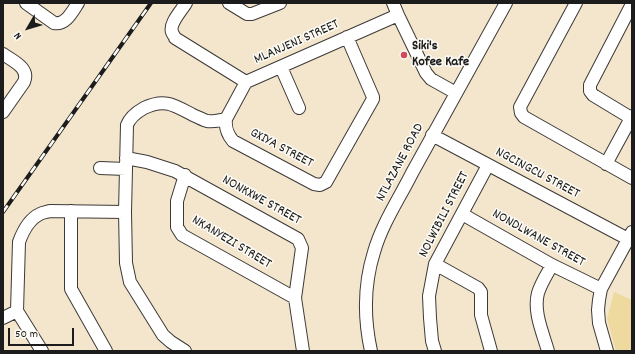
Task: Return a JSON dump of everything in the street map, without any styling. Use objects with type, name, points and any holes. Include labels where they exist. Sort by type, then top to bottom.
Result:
[{"type":"street","points":[[26,3],[54,23],[59,24],[66,21],[78,3]]},
{"type":"street","points":[[186,3],[173,22],[172,32],[175,38],[246,82]]},
{"type":"street","points":[[229,3],[247,14],[252,14],[280,3]]},
{"type":"street","points":[[393,3],[426,73],[431,79],[456,93]]},
{"type":"street","name":"NTLAZANE ROAD","points":[[371,351],[367,331],[366,305],[373,253],[392,212],[432,135],[506,3]]},
{"type":"street","points":[[576,3],[520,107],[521,113],[524,117],[632,178]]},
{"type":"street","points":[[606,164],[632,117],[593,95],[590,91],[590,85],[632,4]]},
{"type":"street","name":"MLANJENI STREET","points":[[226,119],[246,82],[398,15]]},
{"type":"street","name":"GXIYA STREET","points":[[226,119],[226,130],[233,141],[314,184],[320,185],[326,182],[373,99],[347,38]]},
{"type":"street","points":[[3,54],[20,66],[25,73],[26,78],[3,112]]},
{"type":"street","points":[[281,67],[299,108]]},
{"type":"street","points":[[185,351],[163,335],[130,282],[126,263],[125,212],[127,125],[138,112],[151,105],[161,103],[173,105],[207,121],[226,119]]},
{"type":"street","name":"NGCINGCU STREET","points":[[432,135],[488,165],[630,236]]},
{"type":"street","name":"NONKXWE STREET","points":[[100,168],[147,162],[175,171],[298,239],[302,248],[295,298],[303,351]]},
{"type":"street","name":"NOLWIBILI STREET","points":[[435,351],[430,326],[429,296],[435,264],[488,165]]},
{"type":"street","name":"NKANYEZI STREET","points":[[184,175],[177,201],[177,227],[182,235],[295,298]]},
{"type":"street","points":[[42,351],[17,311],[19,242],[23,232],[30,221],[41,213],[50,211],[125,212]]},
{"type":"street","points":[[71,211],[70,289],[106,351]]},
{"type":"street","name":"NONDLWANE STREET","points":[[462,214],[552,265],[601,289]]},
{"type":"street","points":[[607,351],[599,323],[598,300],[601,289],[630,236]]},
{"type":"street","points":[[435,264],[478,288],[481,292],[481,315],[491,351]]},
{"type":"street","points":[[548,351],[536,310],[540,287],[552,265]]},
{"type":"street","points":[[3,318],[17,311]]},
{"type":"sand","points":[[614,292],[632,300],[632,351],[616,351],[607,319]]},
{"type":"railway","points":[[3,212],[151,3]]},
{"type":"place","name":"Siki's Kofee Kafe","points":[[404,55]]}]
